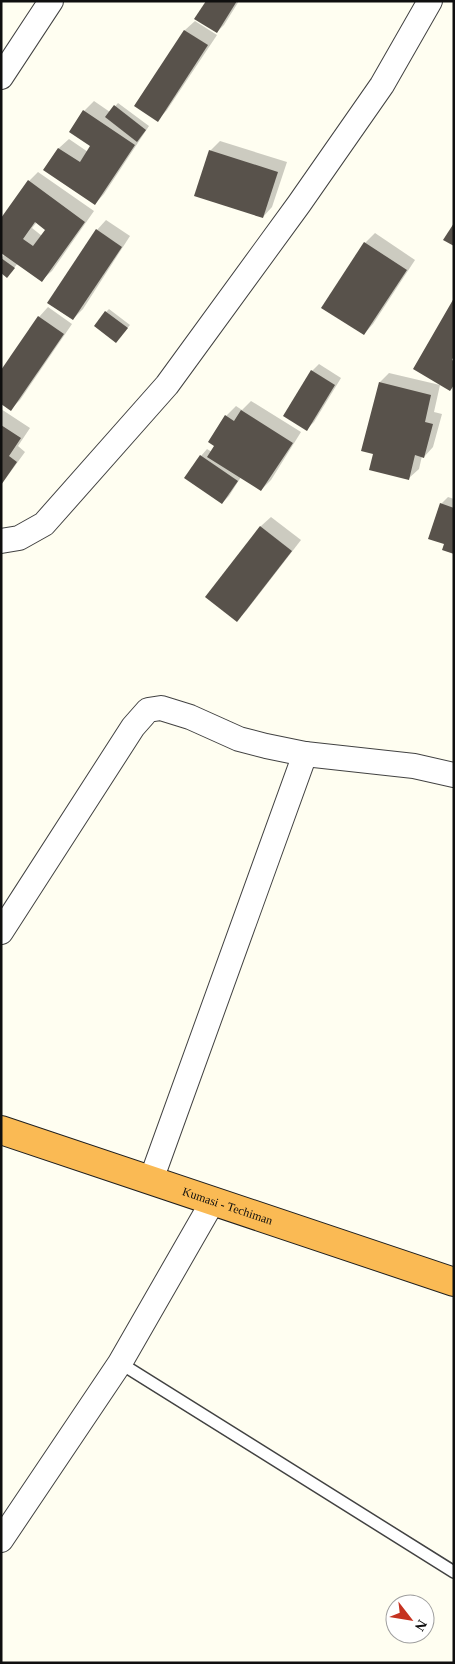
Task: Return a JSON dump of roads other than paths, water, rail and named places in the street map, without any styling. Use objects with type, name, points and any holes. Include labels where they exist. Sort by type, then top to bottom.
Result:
[{"type":"highway","name":"Kumasi - Techiman","points":[[1,1130],[454,1282]]},
{"type":"street","points":[[1,77],[51,1]]},
{"type":"street","points":[[1,541],[19,538],[44,524],[167,385],[382,85],[430,1]]},
{"type":"street","points":[[1,932],[133,727],[148,710],[161,708],[190,717],[239,738],[305,754],[414,766],[454,775]]},
{"type":"street","points":[[151,1180],[305,754]]},
{"type":"street","points":[[1,1540],[120,1362],[213,1201]]},
{"type":"lane","points":[[120,1362],[454,1572]]}]
